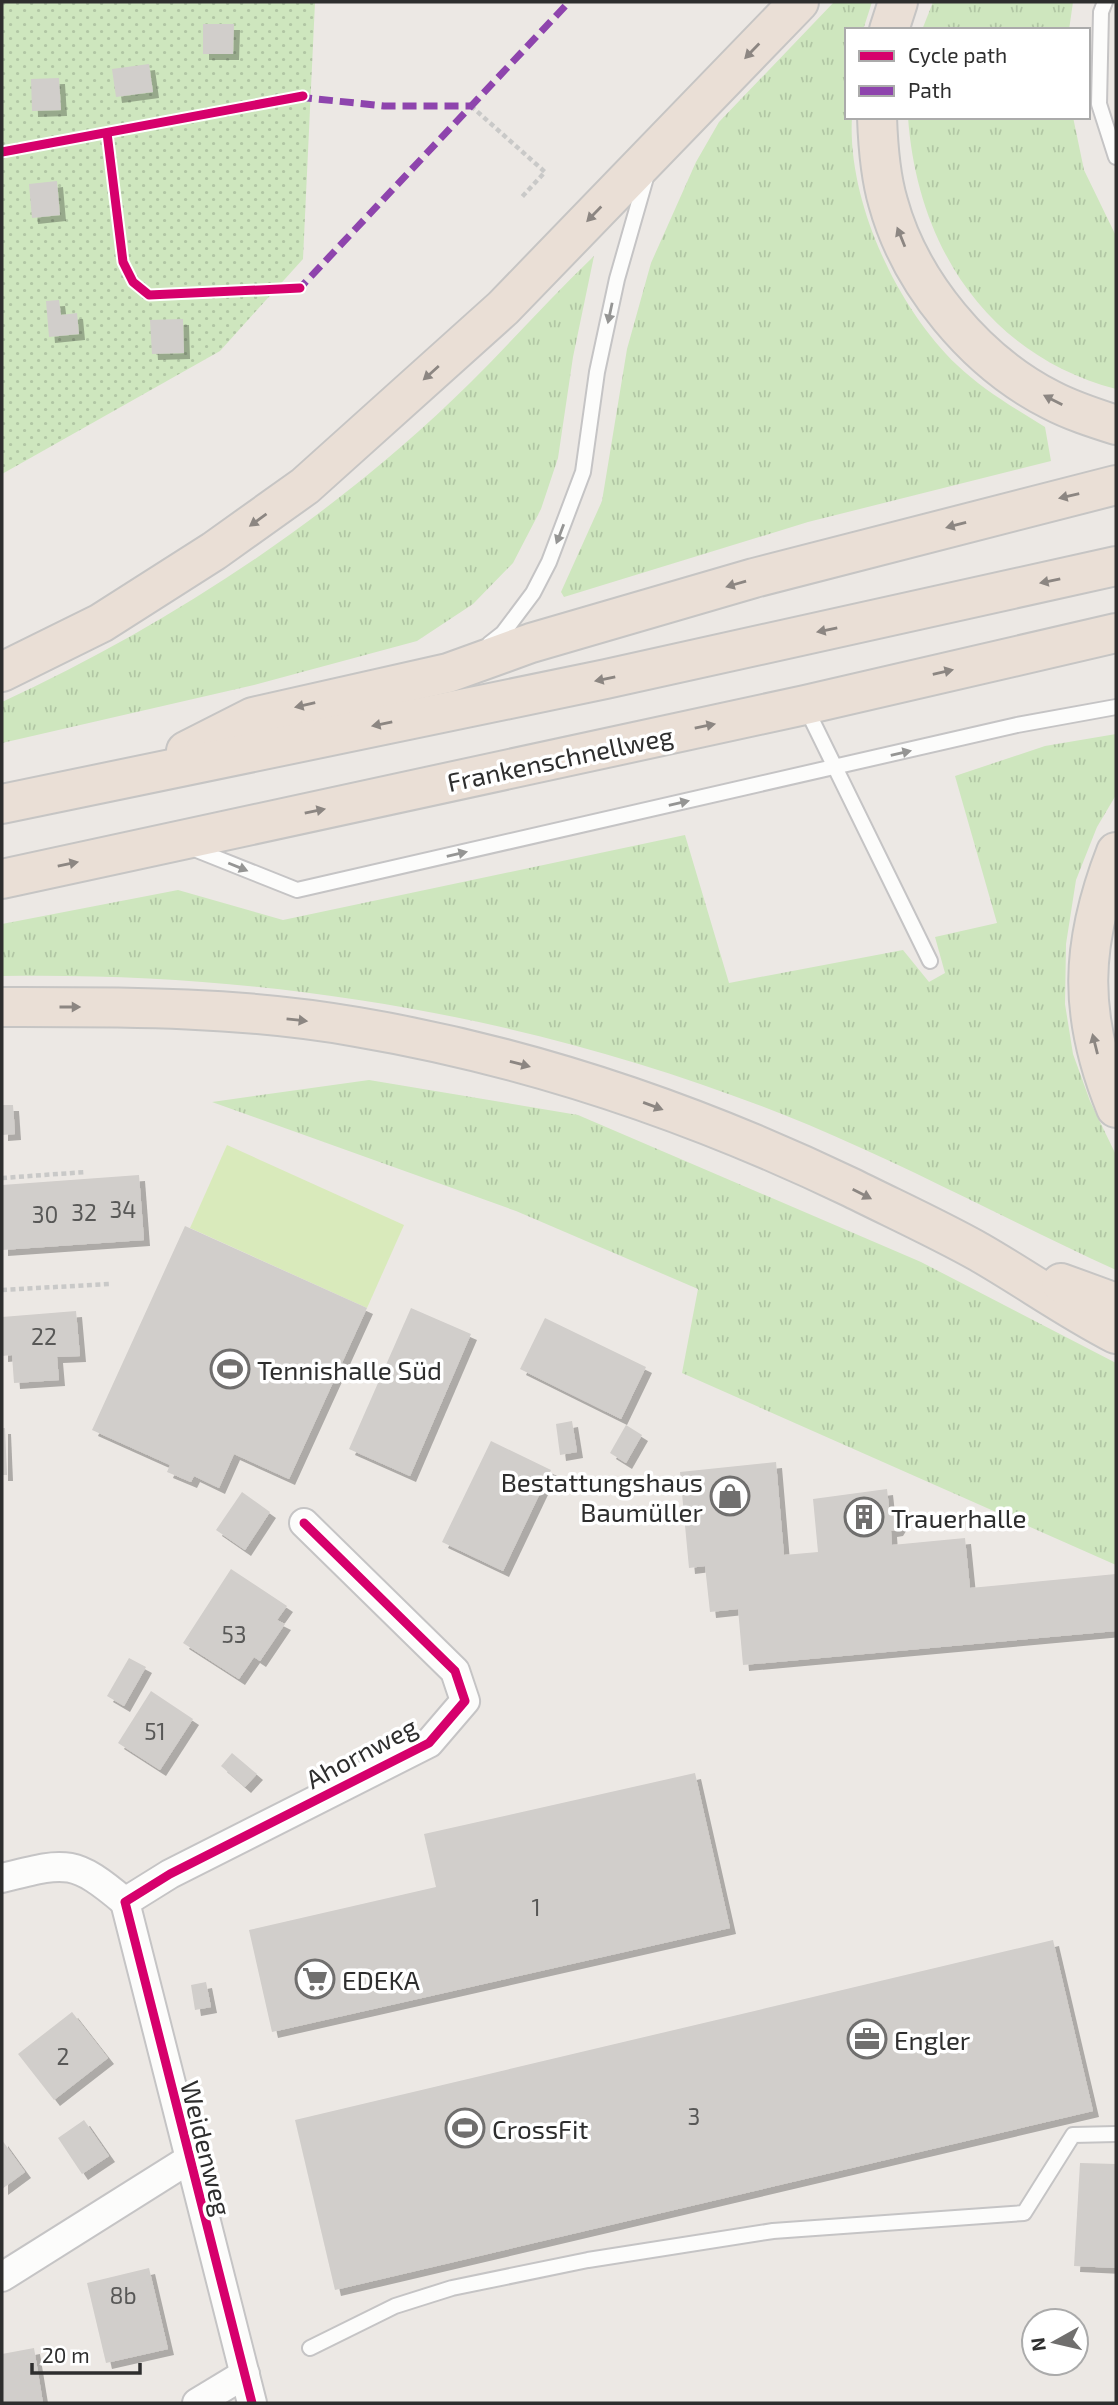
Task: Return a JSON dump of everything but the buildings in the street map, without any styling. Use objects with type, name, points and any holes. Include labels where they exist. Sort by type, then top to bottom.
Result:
[{"type":"highway","points":[[2,672],[101,623],[214,551],[305,486],[503,308],[799,2]]},
{"type":"highway","points":[[890,28],[898,2]]},
{"type":"highway","points":[[877,119],[880,160],[888,202],[902,242],[923,281],[949,316],[980,348],[1013,376],[1050,400],[1116,425]]},
{"type":"highway","points":[[140,774],[253,717],[448,673],[531,643],[754,578],[1116,485]]},
{"type":"highway","points":[[2,804],[606,679],[1116,566]]},
{"type":"highway","name":"Frankenschnellweg","points":[[2,879],[805,705],[1116,633]]},
{"type":"highway","points":[[1116,852],[1094,918],[1088,995],[1093,1034],[1116,1108]]},
{"type":"highway","points":[[2,1007],[105,1007],[230,1013],[355,1026],[455,1047],[589,1082],[699,1123],[850,1187],[980,1253],[1067,1309],[1116,1335]]},
{"type":"highway","points":[[980,1253],[1116,1303]]},
{"type":"street","name":"Ahornweg","points":[[125,1902],[170,1874],[429,1743],[465,1701],[455,1671],[304,1523]]},
{"type":"street","points":[[2,1878],[56,1864],[92,1874],[125,1902]]},
{"type":"street","name":"Weidenweg","points":[[125,1902],[188,2160],[252,2403]]},
{"type":"street","name":"Weidenweg","points":[[2,2277],[188,2160]]},
{"type":"street","points":[[197,2403],[245,2374]]},
{"type":"lane","points":[[1105,2],[1101,12],[1099,104],[1116,157]]},
{"type":"lane","points":[[448,673],[503,633],[533,593],[549,562],[583,472],[597,372],[617,279],[653,152]]},
{"type":"lane","points":[[805,705],[930,961]]},
{"type":"lane","points":[[175,842],[297,890],[1017,725],[1116,707]]},
{"type":"lane","points":[[310,2348],[394,2306],[452,2288],[588,2260],[773,2231],[1024,2213],[1073,2135],[1116,2134]]},
{"type":"path","points":[[471,106],[545,172],[521,198]]},
{"type":"path","points":[[2,1178],[86,1172]]},
{"type":"path","points":[[2,1290],[109,1284]]},
{"type":"green space","points":[[2,2],[315,2],[303,259],[220,351],[2,474]]},
{"type":"green space","points":[[834,2],[872,2],[864,28],[845,28],[845,119],[852,119],[858,183],[880,251],[915,314],[957,365],[988,390],[1045,427],[1051,461],[808,522],[564,597],[561,592],[602,501],[627,349],[651,263],[696,162],[719,122]]},
{"type":"green space","points":[[933,2],[1073,2],[1069,28],[923,28]]},
{"type":"green space","points":[[908,119],[1073,119],[1084,170],[1116,236],[1116,389],[1070,373],[1030,350],[996,322],[967,289],[944,251],[926,209],[914,164]]},
{"type":"green space","points":[[594,256],[573,357],[558,458],[541,509],[513,563],[473,604],[417,641],[254,685],[2,743],[2,702],[66,671],[191,601],[309,520],[420,430],[472,381]]},
{"type":"green space","points":[[1116,734],[1116,795],[1097,827],[1076,880],[1066,944],[1065,1004],[1073,1054],[1090,1101],[1116,1155],[1116,1270],[809,1125],[712,1088],[614,1056],[514,1030],[413,1009],[311,993],[208,982],[2,976],[2,924],[178,890],[283,920],[685,835],[729,983],[903,950],[929,982],[945,973],[935,937],[997,923],[955,776],[1045,746]]},
{"type":"green space","points":[[369,1080],[578,1115],[921,1262],[1116,1363],[1116,1565],[682,1373],[698,1289],[516,1211],[212,1102]]},
{"type":"green space","points":[[227,1145],[404,1225],[367,1308],[190,1228]]},
{"type":"marked path","points":[[295,288],[300,288],[569,2]]},
{"type":"marked path","points":[[298,97],[384,106],[471,106]]},
{"type":"cycle path","points":[[2,152],[303,96]]},
{"type":"cycle path","points":[[107,133],[123,262],[133,282],[149,295],[300,288]]},
{"type":"cycle path","points":[[252,2403],[125,1902],[170,1874],[429,1743],[465,1701],[455,1671],[304,1523]]},
{"type":"place","name":"Tennishalle Süd","points":[[230,1369]]},
{"type":"place","name":"Bestattungshaus Baumüller","points":[[730,1496]]},
{"type":"place","name":"Trauerhalle","points":[[864,1517]]},
{"type":"place","name":"EDEKA","points":[[315,1979]]},
{"type":"place","name":"Engler","points":[[867,2039]]},
{"type":"place","name":"CrossFit","points":[[465,2128]]}]
